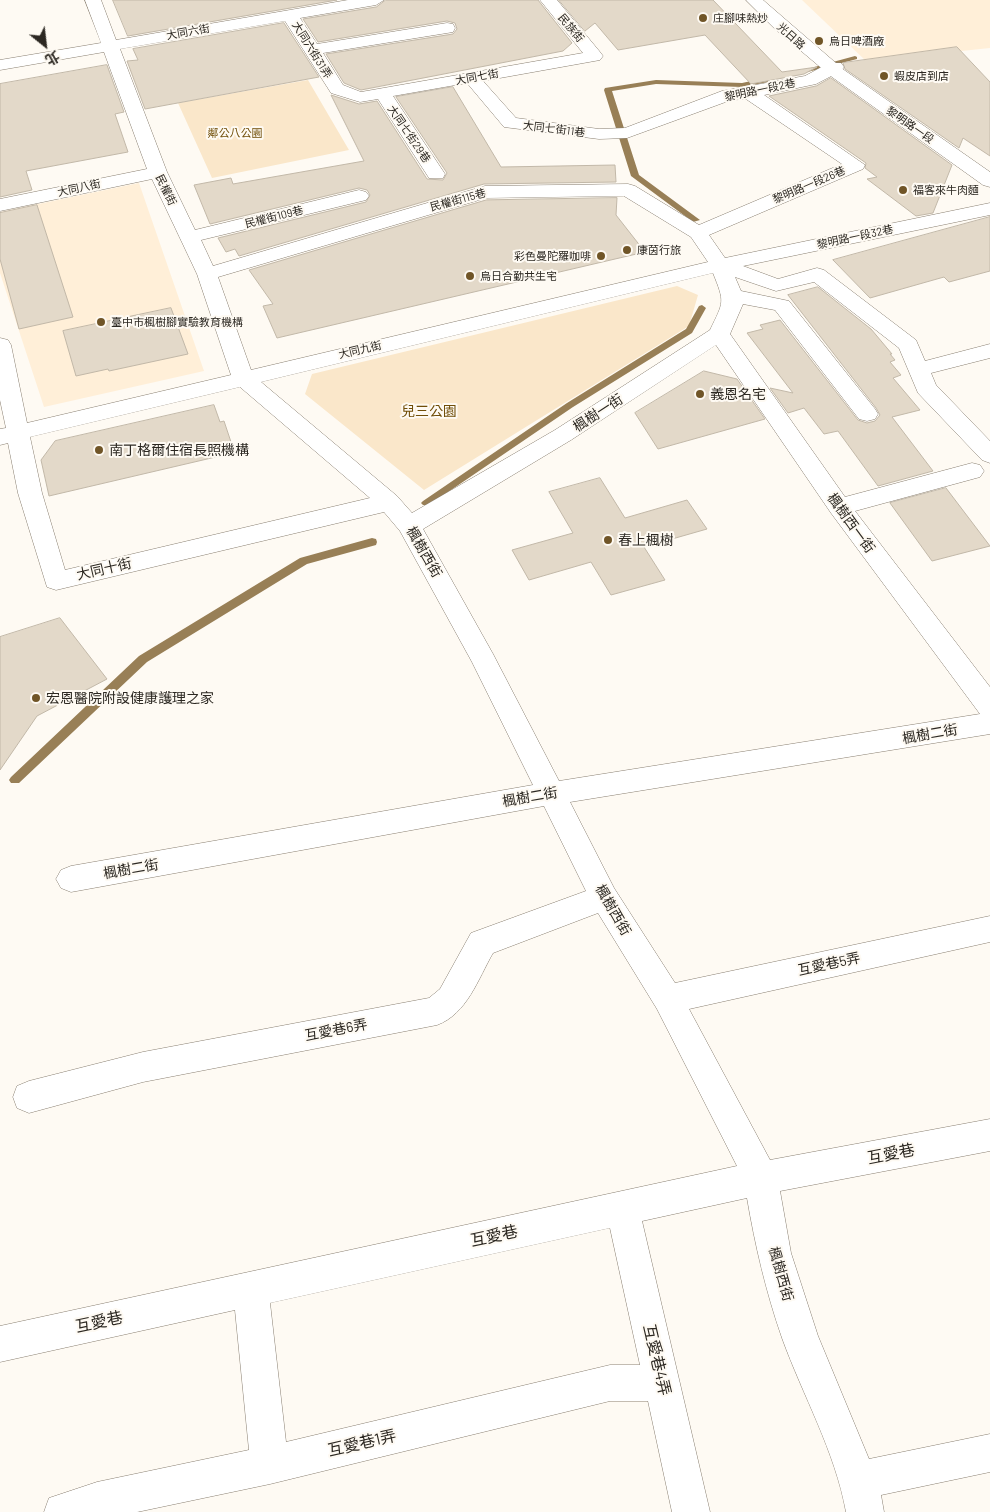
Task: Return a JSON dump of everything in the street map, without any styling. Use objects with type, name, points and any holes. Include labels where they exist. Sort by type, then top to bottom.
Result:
[{"type":"street","name":"民權街","points":[[93,0],[158,172],[207,274],[243,378]]},
{"type":"street","name":"大同六街","points":[[0,65],[376,0]]},
{"type":"street","name":"民族街","points":[[548,0],[594,56]]},
{"type":"street","name":"光日路","points":[[754,0],[793,38],[833,68]]},
{"type":"street","name":"大同六街31弄","points":[[290,15],[337,89],[360,97]]},
{"type":"street","points":[[311,50],[448,28]]},
{"type":"street","name":"大同七街","points":[[360,97],[594,56]]},
{"type":"street","name":"黎明路一段2巷","points":[[628,133],[728,95],[749,94],[810,80],[833,68]]},
{"type":"street","name":"黎明路一段","points":[[833,68],[990,181]]},
{"type":"street","name":"大同七街11巷","points":[[472,78],[510,123],[599,134],[628,133]]},
{"type":"street","name":"大同七街29巷","points":[[383,94],[436,174]]},
{"type":"street","name":"黎明路一段26巷","points":[[698,233],[856,165],[749,94]]},
{"type":"street","name":"大同八街","points":[[0,205],[158,172]]},
{"type":"street","name":"民權街115巷","points":[[207,274],[485,192],[628,190],[698,233],[720,265]]},
{"type":"street","name":"民權街109巷","points":[[189,237],[358,196]]},
{"type":"street","name":"黎明路一段32巷","points":[[720,265],[990,209]]},
{"type":"street","points":[[718,334],[733,304],[734,296],[720,265]]},
{"type":"street","points":[[720,265],[776,285],[786,284],[817,274],[908,345],[920,369],[926,388],[990,455]]},
{"type":"street","name":"大同九街","points":[[10,434],[720,265]]},
{"type":"street","points":[[734,296],[782,305],[867,414]]},
{"type":"street","name":"楓樹西一街","points":[[718,334],[839,507],[990,707]]},
{"type":"street","name":"楓樹一街","points":[[409,526],[563,435],[718,334]]},
{"type":"street","name":"大同十街","points":[[0,345],[10,434],[56,581],[389,502]]},
{"type":"street","points":[[920,369],[990,351]]},
{"type":"street","name":"楓樹西街","points":[[243,378],[389,502],[409,526],[484,661],[604,897],[668,999],[761,1178],[774,1253],[800,1337],[862,1496]]},
{"type":"street","points":[[839,507],[972,471]]},
{"type":"street","name":"楓樹二街","points":[[71,880],[552,793],[832,750],[990,723]]},
{"type":"street","name":"互愛巷6弄","points":[[28,1097],[143,1067],[437,1011],[451,999],[482,943],[604,897]]},
{"type":"street","name":"互愛巷5弄","points":[[668,999],[990,929]]},
{"type":"street","name":"互愛巷","points":[[0,1344],[761,1178],[990,1135]]},
{"type":"street","name":"互愛巷4弄","points":[[621,1209],[628,1230],[692,1512]]},
{"type":"street","points":[[252,1289],[270,1465]]},
{"type":"street","name":"互愛巷1弄","points":[[63,1512],[97,1501],[270,1465],[610,1383],[663,1383]]},
{"type":"street","points":[[862,1496],[990,1453]]},
{"type":"shaded area","points":[[802,0],[990,0],[990,48],[866,61]]},
{"type":"shaded area","name":"臺中市楓樹腳實驗教育機構","points":[[139,183],[204,371],[44,407],[0,273],[0,212]]},
{"type":"green space","name":"鄰公八公園","points":[[308,80],[349,150],[212,178],[178,103]]},
{"type":"green space","name":"兒三公園","points":[[677,286],[698,295],[689,326],[424,490],[305,394],[312,374]]},
{"type":"building","points":[[113,0],[337,0],[128,36]]},
{"type":"building","points":[[386,0],[538,0],[572,43],[563,51],[361,90],[344,83],[326,54],[453,34],[457,29],[455,23],[447,21],[318,42],[303,19],[376,7]]},
{"type":"building","points":[[559,0],[713,0],[782,72],[817,67],[804,74],[751,84],[705,35],[618,50],[595,23],[585,31]]},
{"type":"building","points":[[284,23],[319,77],[145,109],[127,61],[138,60],[133,49]]},
{"type":"building","points":[[957,47],[990,82],[990,156],[963,138],[959,148],[845,69],[843,63]]},
{"type":"building","points":[[107,65],[124,112],[115,114],[128,152],[26,171],[32,190],[0,197],[0,84]]},
{"type":"building","points":[[831,78],[952,165],[933,213],[916,216],[867,179],[877,177],[865,168],[866,163],[769,96],[816,86]]},
{"type":"building","points":[[453,87],[501,167],[615,165],[616,182],[484,184],[239,256],[235,249],[226,252],[218,238],[366,202],[370,195],[367,190],[359,188],[210,224],[194,185],[231,178],[233,184],[364,161],[331,95],[359,104],[377,101],[427,179],[443,180],[447,173],[396,97]]},
{"type":"building","points":[[617,198],[616,215],[645,252],[277,338],[263,306],[273,304],[249,270],[486,200]]},
{"type":"building","points":[[37,205],[73,317],[19,329],[0,259],[0,213]]},
{"type":"building","points":[[990,217],[990,271],[949,282],[944,277],[870,298],[833,260]]},
{"type":"building","points":[[818,287],[871,329],[892,354],[890,354],[895,360],[890,362],[901,375],[893,378],[920,410],[892,417],[933,471],[878,486],[838,431],[824,434],[804,408],[788,413],[770,388],[793,393],[747,333],[763,329],[760,325],[780,320],[858,420],[867,423],[875,421],[880,415],[788,295]]},
{"type":"building","points":[[171,308],[188,354],[76,376],[63,331]]},
{"type":"building","name":"義恩名宅","points":[[704,371],[737,379],[765,419],[658,449],[635,413]]},
{"type":"building","name":"南丁格爾住宿長照機構","points":[[214,405],[220,422],[224,421],[233,448],[219,452],[220,456],[49,496],[41,460],[55,441]]},
{"type":"building","name":"春上楓樹","points":[[600,478],[625,518],[687,500],[707,529],[644,547],[665,580],[611,595],[591,562],[529,580],[512,550],[573,533],[549,492]]},
{"type":"building","points":[[946,488],[990,546],[932,561],[890,503]]},
{"type":"building","name":"宏恩醫院附設健康護理之家","points":[[60,618],[107,679],[37,716],[0,770],[0,637]]},
{"type":"waterway","points":[[800,72],[855,58]]},
{"type":"waterway","points":[[696,220],[635,176],[608,90],[656,82],[742,85],[765,80]]},
{"type":"waterway","points":[[426,503],[570,405],[689,331],[702,308]]},
{"type":"waterway","points":[[15,780],[143,659],[304,561],[372,542]]},
{"type":"place","name":"庄腳味熱炒","points":[[703,18]]},
{"type":"place","name":"烏日啤酒廠","points":[[819,41]]},
{"type":"place","name":"蝦皮店到店","points":[[884,76]]},
{"type":"place","name":"福客來牛肉麵","points":[[903,190]]},
{"type":"place","name":"康茵行旅","points":[[627,250]]},
{"type":"place","name":"彩色曼陀羅咖啡","points":[[601,256]]},
{"type":"place","name":"烏日合勤共生宅","points":[[470,276]]},
{"type":"place","name":"臺中市楓樹腳實驗教育機構","points":[[101,322]]},
{"type":"place","name":"義恩名宅","points":[[700,394]]},
{"type":"place","name":"南丁格爾住宿長照機構","points":[[99,450]]},
{"type":"place","name":"春上楓樹","points":[[608,540]]},
{"type":"place","name":"宏恩醫院附設健康護理之家","points":[[36,698]]}]
